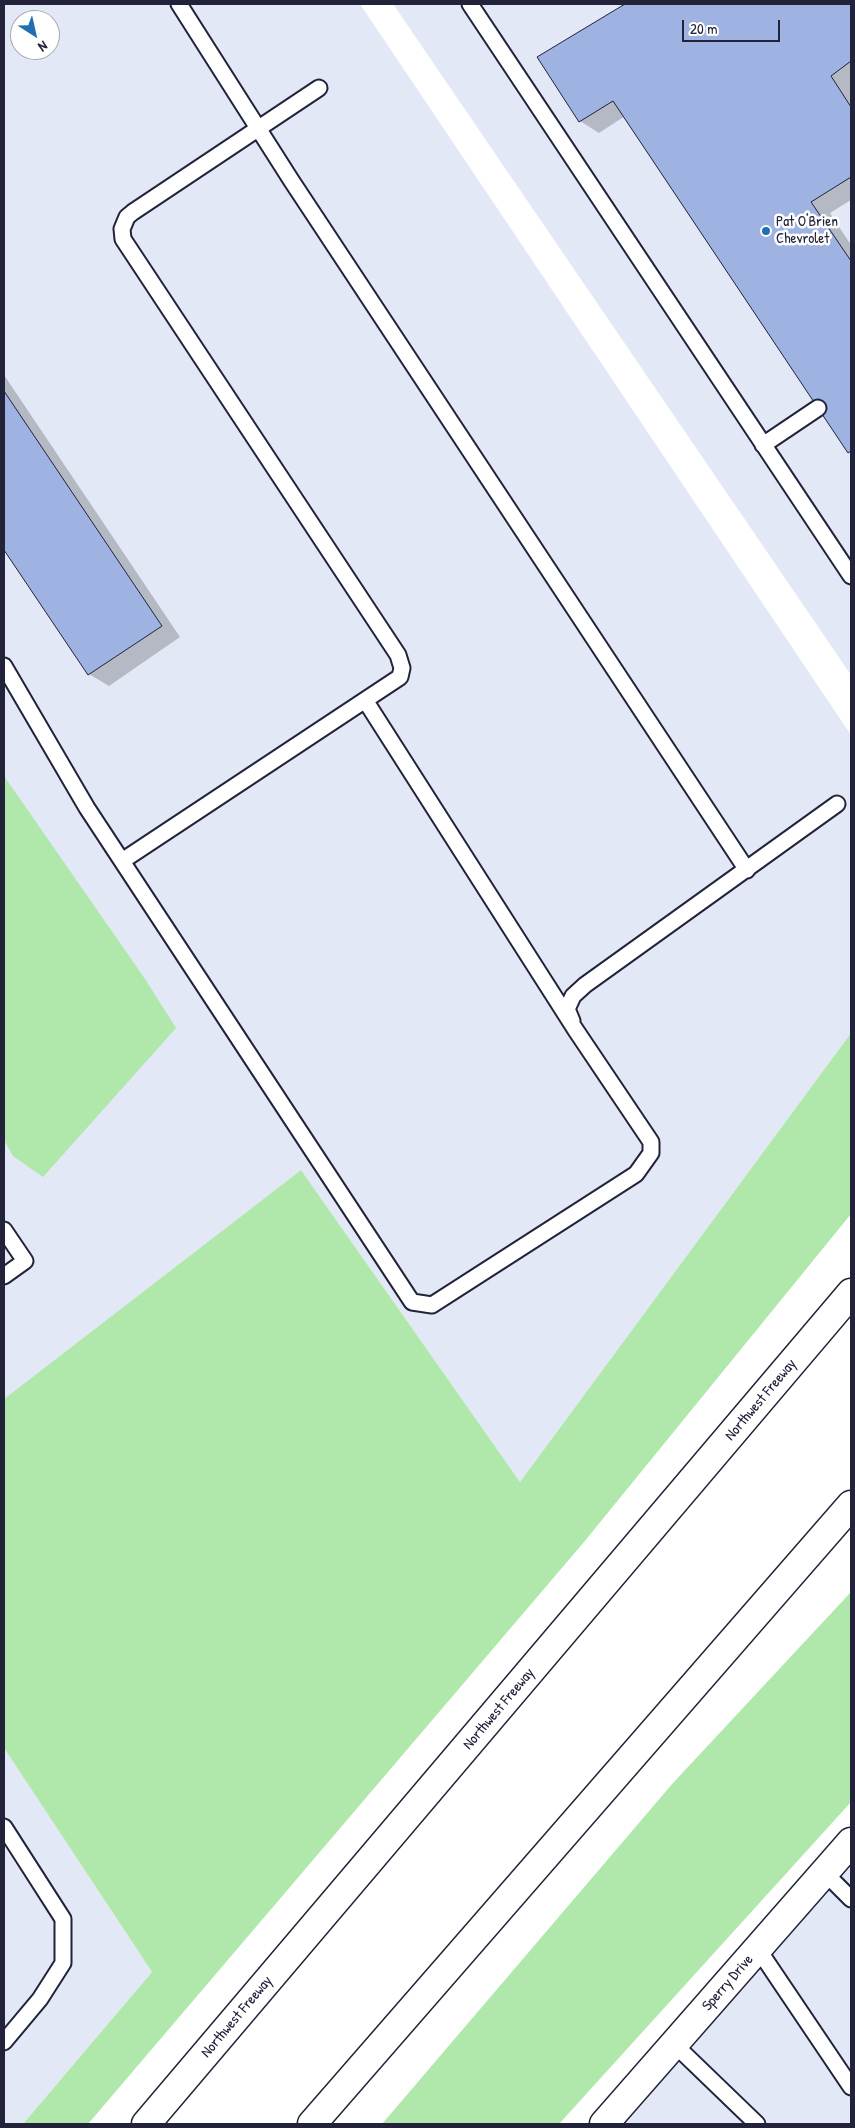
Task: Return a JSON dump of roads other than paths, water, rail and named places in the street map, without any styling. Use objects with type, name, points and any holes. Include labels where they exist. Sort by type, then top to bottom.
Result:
[{"type":"main road","name":"Northwest Freeway","points":[[146,2124],[851,1293]]},
{"type":"main road","points":[[312,2124],[851,1505]]},
{"type":"main road","name":"Sperry Drive","points":[[604,2124],[851,1842]]},
{"type":"lane","points":[[180,4],[258,128],[747,870]]},
{"type":"lane","points":[[478,7],[763,445],[851,576]]},
{"type":"lane","points":[[122,862],[400,677],[402,668],[398,655],[123,239],[122,229],[127,217],[319,88]]},
{"type":"lane","points":[[763,445],[818,408]]},
{"type":"lane","points":[[4,666],[86,808],[412,1302],[432,1305],[636,1174],[652,1153],[650,1142],[575,1029],[365,700]]},
{"type":"lane","points":[[575,1029],[567,1010],[573,996],[837,804]]},
{"type":"lane","points":[[4,1230],[25,1261],[4,1276]]},
{"type":"lane","points":[[4,1827],[63,1919],[63,1963],[40,1999],[4,2042]]},
{"type":"lane","points":[[825,1873],[851,1900]]},
{"type":"lane","points":[[758,1948],[851,2087]]},
{"type":"lane","points":[[674,2044],[757,2124]]},
{"type":"place","name":"Pat O'Brien Chevrolet","points":[[766,231]]}]
